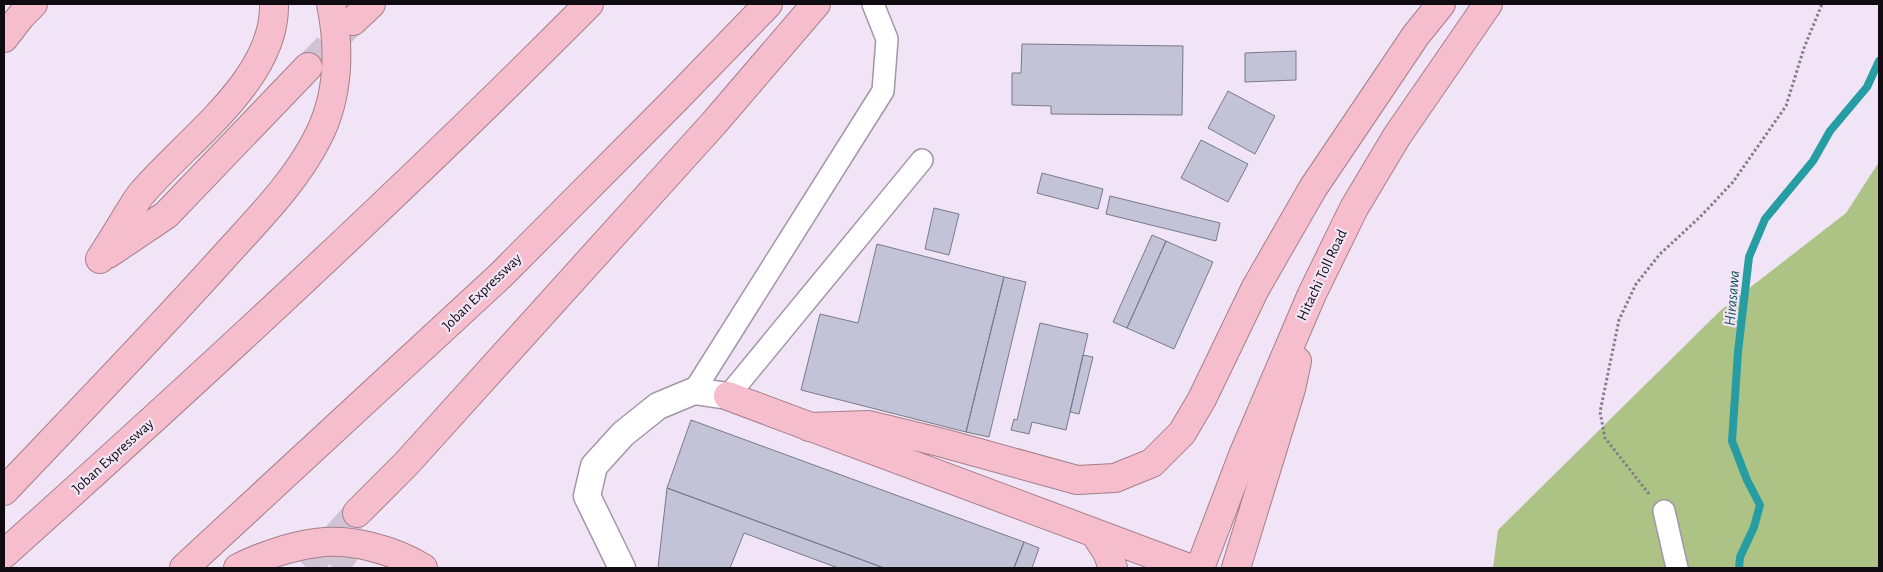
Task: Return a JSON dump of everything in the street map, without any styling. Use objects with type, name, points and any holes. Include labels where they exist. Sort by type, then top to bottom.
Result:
[{"type":"highway","points":[[4,38],[21,16],[34,4]]},
{"type":"highway","points":[[274,4],[270,38],[259,64],[230,102],[141,193],[100,259],[166,215],[308,67]]},
{"type":"highway","points":[[4,491],[204,278],[280,192],[304,160],[319,136],[334,85],[337,57],[336,29],[331,4]]},
{"type":"highway","name":"Joban Expressway","points":[[4,554],[277,306],[504,90],[589,4]]},
{"type":"highway","name":"Joban Expressway","points":[[184,568],[338,428],[501,275],[768,4]]},
{"type":"highway","points":[[363,516],[406,464],[714,123],[816,4]]},
{"type":"highway","points":[[809,427],[869,425],[943,443],[1077,480],[1116,478],[1152,464],[1182,433],[1202,400],[1255,289],[1313,188],[1416,35],[1441,4]]},
{"type":"highway","name":"Hitachi Toll Road","points":[[1200,568],[1243,456],[1312,294],[1354,208],[1392,144],[1445,64],[1488,4]]},
{"type":"highway","points":[[1236,568],[1291,389],[1312,294]]},
{"type":"highway","points":[[728,396],[1177,564]]},
{"type":"highway","points":[[1095,534],[1107,552],[1113,568]]},
{"type":"highway","points":[[238,568],[282,551],[316,542],[372,547],[400,556],[423,568]]},
{"type":"street","points":[[694,391],[883,91],[887,39],[873,4]]},
{"type":"street","points":[[622,568],[587,496],[594,466],[623,434],[658,406],[694,391],[728,396],[922,160]]},
{"type":"street","points":[[1664,512],[1677,568]]},
{"type":"path","points":[[1664,512],[1605,438],[1600,412],[1619,320],[1636,284],[1660,254],[1700,217],[1733,182],[1786,106],[1804,48],[1822,4]]},
{"type":"green space","points":[[1879,162],[1879,568],[1493,568],[1498,530],[1721,310],[1846,213]]},
{"type":"building","points":[[1022,44],[1183,46],[1182,115],[1051,114],[1051,106],[1012,105],[1012,73],[1021,73]]},
{"type":"building","points":[[1296,51],[1296,80],[1245,82],[1245,53]]},
{"type":"building","points":[[1228,91],[1275,116],[1255,154],[1208,128]]},
{"type":"building","points":[[1201,140],[1248,164],[1228,202],[1181,178]]},
{"type":"building","points":[[1042,173],[1103,189],[1098,209],[1037,193]]},
{"type":"building","points":[[1110,196],[1220,223],[1216,241],[1106,214]]},
{"type":"building","points":[[934,208],[959,214],[949,255],[925,249]]},
{"type":"building","points":[[1152,235],[1166,241],[1127,328],[1113,322]]},
{"type":"building","points":[[1166,241],[1213,262],[1174,349],[1127,328]]},
{"type":"building","points":[[877,244],[1004,277],[966,432],[801,390],[820,314],[858,323]]},
{"type":"building","points":[[1004,277],[1026,282],[989,437],[966,432]]},
{"type":"building","points":[[1040,323],[1088,334],[1066,430],[1032,422],[1029,434],[1011,430],[1014,419],[1017,420]]},
{"type":"building","points":[[1083,355],[1093,357],[1079,414],[1070,412]]},
{"type":"building","points":[[691,420],[1024,542],[1014,568],[884,568],[667,488]]},
{"type":"building","points":[[667,488],[884,568],[838,568],[744,533],[730,568],[658,568]]},
{"type":"building","points":[[1024,542],[1039,548],[1032,568],[1014,568]]},
{"type":"waterway","name":"Hirasawa","points":[[1739,568],[1740,557],[1754,527],[1760,505],[1747,480],[1732,441],[1738,352],[1749,257],[1765,219],[1813,161],[1830,131],[1867,87],[1879,61]]},
{"type":"tunnel","points":[[308,67],[349,25]]},
{"type":"tunnel","points":[[307,568],[357,513]]},
{"type":"tunnel","points":[[334,568],[360,533]]}]
